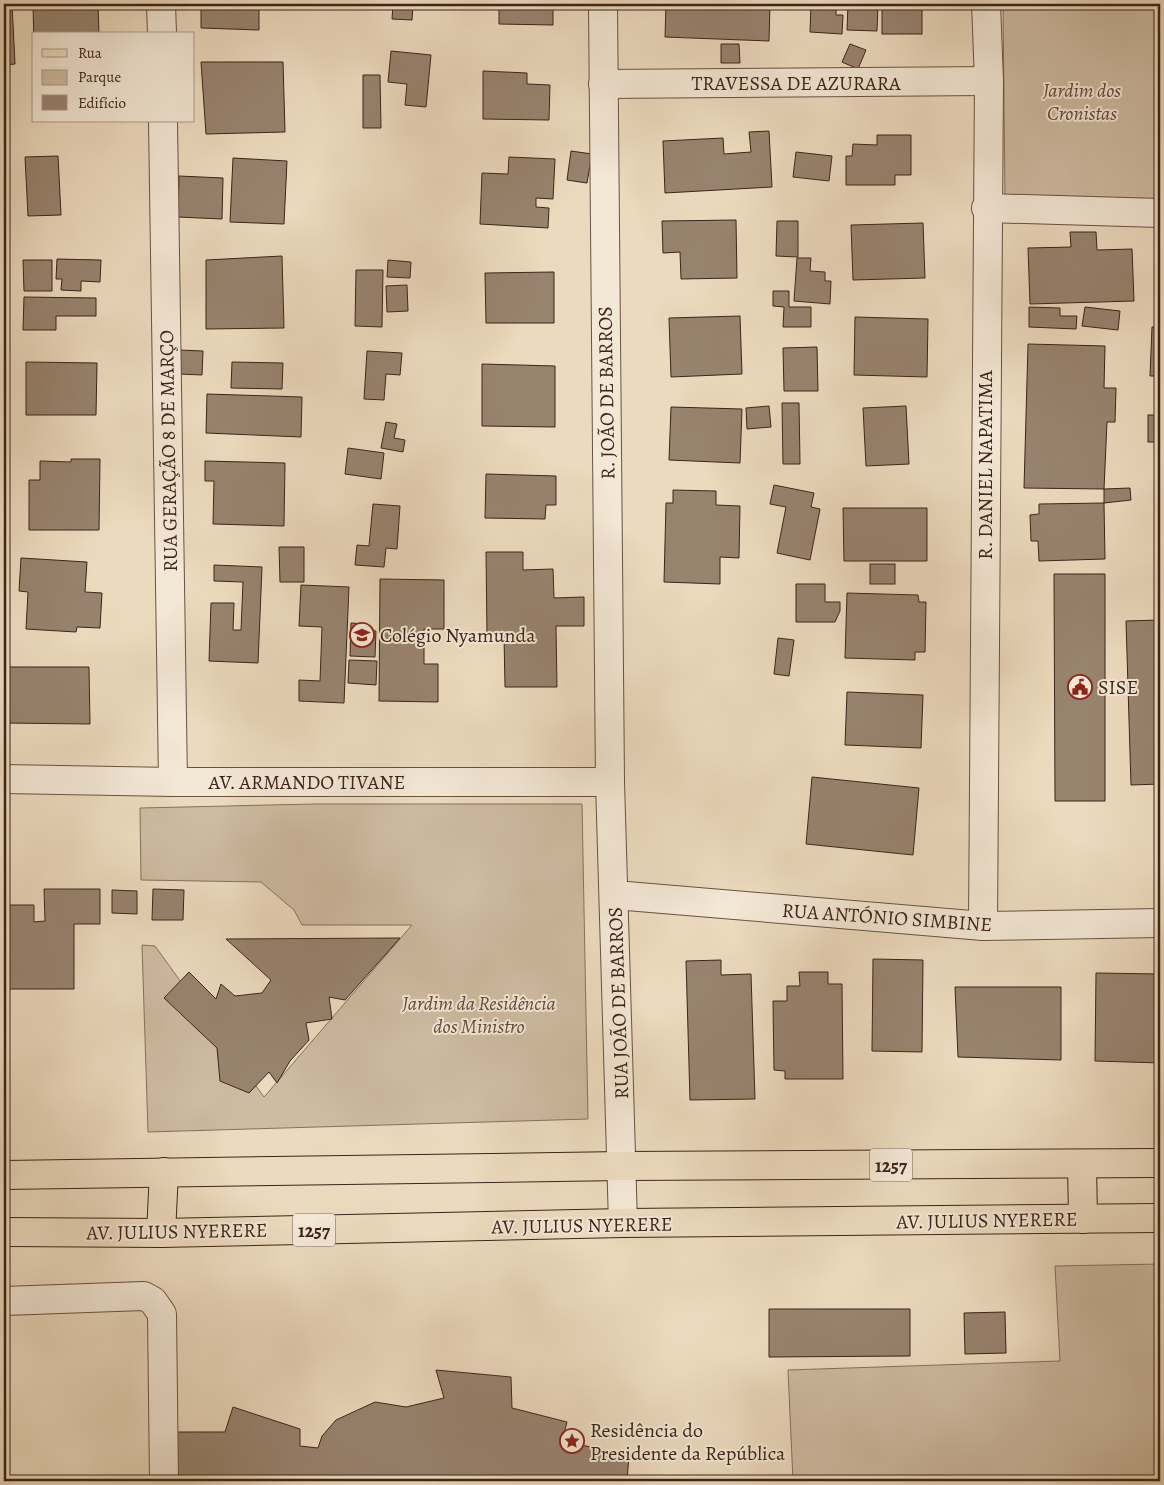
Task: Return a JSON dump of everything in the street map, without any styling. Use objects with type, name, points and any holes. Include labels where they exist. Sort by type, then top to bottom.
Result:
[{"type":"main road","name":"1257","points":[[4,1175],[622,1166],[1160,1163]]},
{"type":"main road","points":[[1082,1164],[1083,1219]]},
{"type":"main road","points":[[161,1233],[164,1172]]},
{"type":"main road","name":"AV. JULIUS NYERERE","points":[[4,1232],[161,1233],[623,1223],[1160,1218]]},
{"type":"street","points":[[161,4],[162,32]]},
{"type":"street","name":"R. JOÃO DE BARROS","points":[[603,4],[610,782]]},
{"type":"street","name":"R. DANIEL NAPATIMA","points":[[983,926],[986,208],[989,81],[986,4]]},
{"type":"street","name":"TRAVESSA DE AZURARA","points":[[603,84],[989,81]]},
{"type":"street","name":"RUA GERAÇÃO 8 DE MARÇO","points":[[163,122],[173,782]]},
{"type":"street","points":[[986,208],[1160,213]]},
{"type":"street","name":"AV. ARMANDO TIVANE","points":[[4,779],[173,782],[610,782]]},
{"type":"street","name":"RUA JOÃO DE BARROS","points":[[610,782],[615,895],[623,1223]]},
{"type":"street","name":"RUA ANTÓNIO SIMBINE","points":[[615,895],[983,926],[1160,923]]},
{"type":"street","points":[[4,1301],[144,1296],[153,1300],[162,1314],[164,1481]]},
{"type":"green space","name":"Jardim dos Cronistas","points":[[1003,4],[1160,4],[1160,199],[1005,200]]},
{"type":"green space","name":"Jardim da Residência dos Ministro","points":[[314,804],[582,804],[588,1119],[148,1132],[142,945],[155,946],[264,1097],[412,925],[302,925],[294,910],[261,882],[141,880],[140,808]]},
{"type":"green space","points":[[1160,1264],[1160,1481],[793,1481],[788,1370],[1060,1361],[1055,1266]]},
{"type":"building","points":[[4,4],[12,4],[15,64],[4,65]]},
{"type":"building","points":[[33,4],[98,4],[99,32],[34,32]]},
{"type":"building","points":[[201,4],[259,4],[259,30],[201,28]]},
{"type":"building","points":[[393,4],[413,4],[412,20],[392,19]]},
{"type":"building","points":[[499,4],[553,4],[553,25],[499,24]]},
{"type":"building","points":[[666,4],[770,4],[769,41],[665,37]]},
{"type":"building","points":[[811,4],[844,4],[844,6],[836,5],[836,15],[843,15],[842,34],[810,32]]},
{"type":"building","points":[[848,4],[878,4],[877,31],[847,30]]},
{"type":"building","points":[[882,4],[922,4],[922,34],[882,34]]},
{"type":"building","points":[[721,44],[739,44],[740,63],[721,63]]},
{"type":"building","points":[[850,44],[866,50],[858,69],[842,62]]},
{"type":"building","points":[[391,51],[431,55],[426,107],[405,105],[407,84],[388,82]]},
{"type":"building","points":[[201,62],[283,62],[285,132],[206,134]]},
{"type":"building","points":[[483,71],[527,73],[527,84],[550,85],[549,120],[483,119]]},
{"type":"building","points":[[363,75],[380,75],[381,128],[363,128]]},
{"type":"building","points":[[769,131],[772,187],[665,193],[663,141],[723,138],[724,154],[751,152],[749,132]]},
{"type":"building","points":[[877,135],[911,135],[911,175],[895,175],[895,185],[846,185],[846,156],[852,156],[853,144],[877,145]]},
{"type":"building","points":[[571,151],[592,154],[587,183],[567,180]]},
{"type":"building","points":[[796,152],[832,156],[829,181],[793,177]]},
{"type":"building","points":[[58,156],[61,215],[28,216],[25,157]]},
{"type":"building","points":[[509,157],[555,159],[553,199],[536,198],[536,207],[549,208],[548,228],[480,224],[482,173],[508,174]]},
{"type":"building","points":[[233,158],[287,161],[284,224],[230,222]]},
{"type":"building","points":[[179,176],[223,178],[222,219],[178,217]]},
{"type":"building","points":[[736,220],[737,278],[681,279],[680,252],[663,253],[662,221]]},
{"type":"building","points":[[777,221],[798,221],[798,257],[776,256]]},
{"type":"building","points":[[923,223],[925,278],[853,280],[851,225]]},
{"type":"building","points":[[1070,232],[1096,232],[1097,250],[1132,249],[1134,301],[1030,304],[1028,248],[1071,247]]},
{"type":"building","points":[[282,256],[284,328],[206,329],[206,260]]},
{"type":"building","points":[[797,258],[811,258],[810,271],[825,272],[825,281],[831,281],[830,304],[794,301]]},
{"type":"building","points":[[57,259],[101,260],[100,282],[81,281],[81,291],[61,290],[62,279],[56,279]]},
{"type":"building","points":[[23,260],[52,260],[52,291],[24,291]]},
{"type":"building","points":[[388,260],[411,262],[410,278],[387,277]]},
{"type":"building","points":[[356,270],[383,270],[382,327],[355,326]]},
{"type":"building","points":[[554,272],[554,323],[486,323],[485,273]]},
{"type":"building","points":[[407,285],[408,311],[387,312],[386,286]]},
{"type":"building","points":[[773,291],[789,291],[789,307],[811,307],[811,327],[783,327],[784,307],[773,306]]},
{"type":"building","points":[[24,297],[96,298],[96,316],[56,316],[56,330],[23,330]]},
{"type":"building","points":[[1029,307],[1060,308],[1060,316],[1077,316],[1076,329],[1029,327]]},
{"type":"building","points":[[1085,307],[1120,311],[1118,330],[1082,326]]},
{"type":"building","points":[[740,316],[742,374],[671,377],[669,318]]},
{"type":"building","points":[[855,317],[928,319],[927,377],[854,375]]},
{"type":"building","points":[[1152,327],[1160,327],[1160,376],[1150,376]]},
{"type":"building","points":[[1028,344],[1105,346],[1104,388],[1116,388],[1115,422],[1107,422],[1104,489],[1024,488]]},
{"type":"building","points":[[817,347],[818,391],[784,391],[783,348]]},
{"type":"building","points":[[179,350],[203,351],[202,375],[178,374]]},
{"type":"building","points":[[367,351],[402,353],[400,375],[386,374],[384,400],[364,399]]},
{"type":"building","points":[[26,362],[97,363],[96,415],[26,415]]},
{"type":"building","points":[[232,362],[283,363],[282,389],[231,388]]},
{"type":"building","points":[[482,364],[555,366],[555,427],[482,426]]},
{"type":"building","points":[[207,394],[302,397],[301,437],[206,433]]},
{"type":"building","points":[[782,403],[799,403],[800,464],[783,464]]},
{"type":"building","points":[[769,406],[771,427],[747,429],[746,408]]},
{"type":"building","points":[[906,406],[909,464],[866,466],[863,408]]},
{"type":"building","points":[[671,407],[742,409],[740,463],[669,460]]},
{"type":"building","points":[[1148,415],[1160,415],[1160,442],[1148,442]]},
{"type":"building","points":[[386,422],[397,424],[394,438],[405,440],[403,452],[381,448]]},
{"type":"building","points":[[348,448],[384,453],[381,479],[345,474]]},
{"type":"building","points":[[71,459],[100,459],[99,530],[29,530],[29,480],[40,480],[40,461],[71,462]]},
{"type":"building","points":[[205,461],[285,463],[284,526],[213,524],[214,481],[205,481]]},
{"type":"building","points":[[486,474],[556,476],[556,505],[546,505],[545,519],[485,518]]},
{"type":"building","points":[[774,485],[814,493],[811,507],[820,509],[810,560],[777,553],[786,507],[770,504]]},
{"type":"building","points":[[1130,488],[1131,500],[1104,503],[1104,489]]},
{"type":"building","points":[[673,490],[716,491],[716,505],[740,506],[739,558],[720,557],[720,584],[664,582],[666,503],[673,503]]},
{"type":"building","points":[[1104,503],[1105,559],[1039,561],[1038,541],[1031,541],[1030,515],[1039,514],[1039,504]]},
{"type":"building","points":[[373,504],[400,506],[397,549],[386,548],[384,567],[355,565],[357,545],[369,546]]},
{"type":"building","points":[[843,508],[927,508],[927,561],[844,561]]},
{"type":"building","points":[[279,547],[304,547],[304,582],[280,582]]},
{"type":"building","points":[[486,552],[523,552],[523,570],[553,569],[554,598],[584,597],[584,626],[556,626],[557,687],[505,687],[504,635],[487,635]]},
{"type":"building","points":[[21,558],[87,562],[85,592],[102,593],[100,628],[77,627],[76,632],[26,629],[28,592],[19,591]]},
{"type":"building","points":[[870,564],[895,564],[895,584],[870,584]]},
{"type":"building","points":[[214,565],[262,567],[258,663],[209,661],[211,603],[234,603],[233,630],[241,630],[243,582],[214,581]]},
{"type":"building","name":"SISE","points":[[1054,574],[1105,574],[1105,801],[1055,801]]},
{"type":"building","points":[[380,579],[444,580],[444,629],[424,629],[424,664],[438,664],[438,702],[379,701]]},
{"type":"building","points":[[796,584],[825,584],[825,602],[840,602],[840,611],[835,622],[796,622]]},
{"type":"building","points":[[301,585],[349,587],[344,703],[299,701],[299,680],[320,681],[322,627],[299,626]]},
{"type":"building","points":[[847,593],[918,595],[919,602],[926,602],[925,652],[915,652],[915,660],[845,658]]},
{"type":"building","points":[[1160,620],[1160,784],[1131,785],[1126,621]]},
{"type":"building","points":[[351,623],[367,624],[367,630],[376,631],[375,657],[350,656]]},
{"type":"building","points":[[778,638],[794,640],[789,676],[774,674]]},
{"type":"building","points":[[349,660],[377,661],[376,685],[348,683]]},
{"type":"building","points":[[4,667],[89,667],[90,724],[4,723]]},
{"type":"building","points":[[847,692],[923,695],[921,748],[845,745]]},
{"type":"building","points":[[812,777],[919,788],[913,855],[806,844]]},
{"type":"building","points":[[44,889],[100,889],[100,924],[74,924],[74,989],[4,989],[4,905],[34,905],[34,922],[45,921]]},
{"type":"building","points":[[153,889],[184,890],[183,920],[152,920]]},
{"type":"building","points":[[112,890],[137,891],[137,914],[112,913]]},
{"type":"building","points":[[400,938],[345,1000],[329,997],[332,1019],[306,1023],[309,1040],[290,1061],[277,1083],[269,1072],[249,1093],[220,1081],[217,1048],[164,998],[189,972],[216,999],[221,984],[235,996],[262,993],[271,980],[226,939]]},
{"type":"building","points":[[873,959],[923,960],[922,1052],[872,1051]]},
{"type":"building","points":[[721,960],[721,975],[751,974],[755,1099],[690,1100],[686,961]]},
{"type":"building","points":[[799,972],[828,972],[828,984],[842,984],[843,1079],[785,1079],[785,1071],[774,1070],[773,1001],[787,1001],[787,986],[800,986]]},
{"type":"building","points":[[1096,973],[1160,974],[1160,1063],[1095,1061]]},
{"type":"building","points":[[955,987],[1061,987],[1061,1060],[958,1057]]},
{"type":"building","points":[[769,1309],[910,1309],[910,1356],[769,1357]]},
{"type":"building","points":[[1005,1312],[1006,1353],[965,1354],[964,1313]]},
{"type":"building","points":[[436,1370],[511,1377],[512,1408],[567,1422],[562,1441],[629,1455],[627,1481],[169,1481],[177,1432],[225,1432],[233,1407],[300,1429],[300,1446],[318,1448],[322,1436],[336,1420],[375,1402],[406,1407],[444,1398]]},
{"type":"place","name":"Colégio Nyamunda","points":[[362,635]]},
{"type":"place","name":"SISE","points":[[1080,687]]},
{"type":"place","name":"Residência do Presidente da República","points":[[572,1441]]}]
